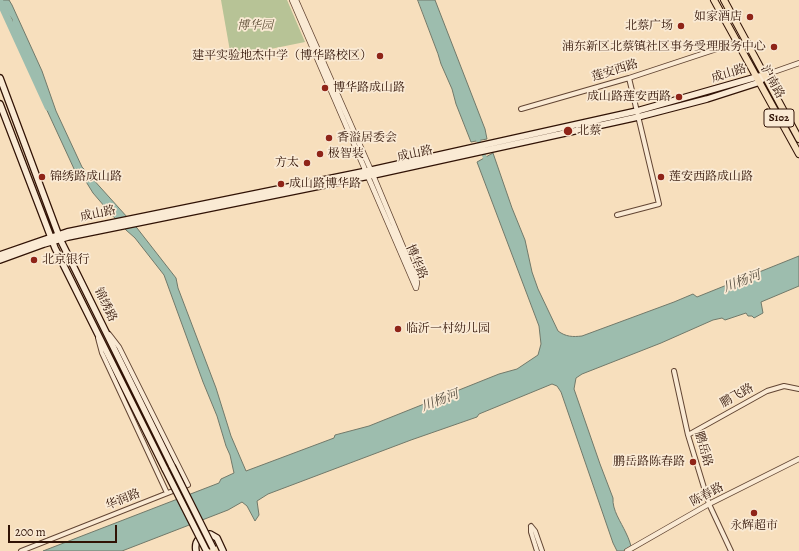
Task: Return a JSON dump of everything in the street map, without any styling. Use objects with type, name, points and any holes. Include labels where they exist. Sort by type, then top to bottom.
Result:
[{"type":"main road","name":"沪南路","points":[[714,0],[799,154]]},
{"type":"main road","name":"沪南路","points":[[724,0],[799,139]]},
{"type":"main road","name":"成山路","points":[[0,260],[59,236],[370,173],[638,114],[758,80],[765,75]]},
{"type":"main road","name":"锦绣路","points":[[0,78],[59,236],[214,549]]},
{"type":"main road","name":"锦绣路","points":[[0,104],[52,239],[93,325],[206,551]]},
{"type":"main road","name":"成山路","points":[[0,255],[52,239]]},
{"type":"main road","points":[[196,551],[195,545],[198,540],[203,536],[210,534],[217,538],[223,551]]},
{"type":"street","name":"博华路","points":[[292,0],[328,86],[370,173],[416,288],[416,278],[296,0]]},
{"type":"street","name":"莲安西路","points":[[521,109],[628,78],[738,42]]},
{"type":"street","points":[[765,75],[799,63]]},
{"type":"street","points":[[617,215],[659,204],[628,78]]},
{"type":"street","name":"华润路","points":[[22,551],[188,485],[118,347],[101,322]]},
{"type":"street","points":[[93,325],[102,353],[167,493]]},
{"type":"street","name":"鹏岳路","points":[[674,371],[688,435],[709,504],[731,551]]},
{"type":"street","name":"鹏飞路","points":[[688,435],[767,391],[784,386],[799,389]]},
{"type":"street","name":"陈春路","points":[[627,551],[709,504],[799,459]]},
{"type":"street","points":[[538,551],[531,532],[531,526],[542,551]]},
{"type":"green space","name":"博华园","points":[[221,0],[287,0],[305,42],[231,57]]},
{"type":"water","name":"川杨河","points":[[0,0],[9,0],[12,5],[42,71],[56,111],[82,167],[137,228],[176,278],[178,288],[216,388],[231,436],[246,471],[334,438],[335,435],[369,426],[499,374],[517,369],[538,355],[541,344],[539,326],[477,162],[493,153],[525,240],[532,272],[538,289],[558,331],[564,334],[582,336],[693,294],[697,297],[799,256],[799,286],[761,302],[763,313],[754,318],[752,316],[748,316],[746,313],[725,320],[722,318],[713,320],[661,343],[582,374],[576,378],[574,389],[613,498],[615,511],[628,538],[632,551],[617,551],[613,543],[561,392],[557,386],[552,384],[479,414],[477,417],[411,440],[268,494],[257,501],[259,515],[255,521],[247,506],[242,502],[228,510],[122,551],[43,551],[219,483],[221,479],[234,473],[230,455],[217,416],[164,275],[135,238],[111,214],[93,193],[85,180],[75,171],[45,106],[44,99],[13,30],[12,19],[2,6]]},
{"type":"water","points":[[418,0],[435,0],[485,129],[487,139],[471,142]]},
{"type":"waterway","points":[[0,2],[48,107]]},
{"type":"waterway","points":[[477,137],[487,163]]},
{"type":"place","name":"如家酒店","points":[[750,17]]},
{"type":"place","name":"北蔡广场","points":[[681,26]]},
{"type":"place","name":"浦东新区北蔡镇社区事务受理服务中心","points":[[774,47]]},
{"type":"place","name":"建平实验地杰中学（博华路校区）","points":[[380,56]]},
{"type":"place","name":"博华路成山路","points":[[325,88]]},
{"type":"place","name":"成山路莲安西路","points":[[679,97]]},
{"type":"place","name":"北蔡","points":[[568,131]]},
{"type":"place","name":"香溢居委会","points":[[329,138]]},
{"type":"place","name":"极智装","points":[[320,154]]},
{"type":"place","name":"方太","points":[[307,163]]},
{"type":"place","name":"锦绣路成山路","points":[[42,177]]},
{"type":"place","name":"莲安西路成山路","points":[[661,177]]},
{"type":"place","name":"成山路博华路","points":[[281,184]]},
{"type":"place","name":"北京银行","points":[[34,260]]},
{"type":"place","name":"临沂一村幼儿园","points":[[398,329]]},
{"type":"place","name":"鹏岳路陈春路","points":[[693,462]]},
{"type":"place","name":"永辉超市","points":[[754,513]]}]
